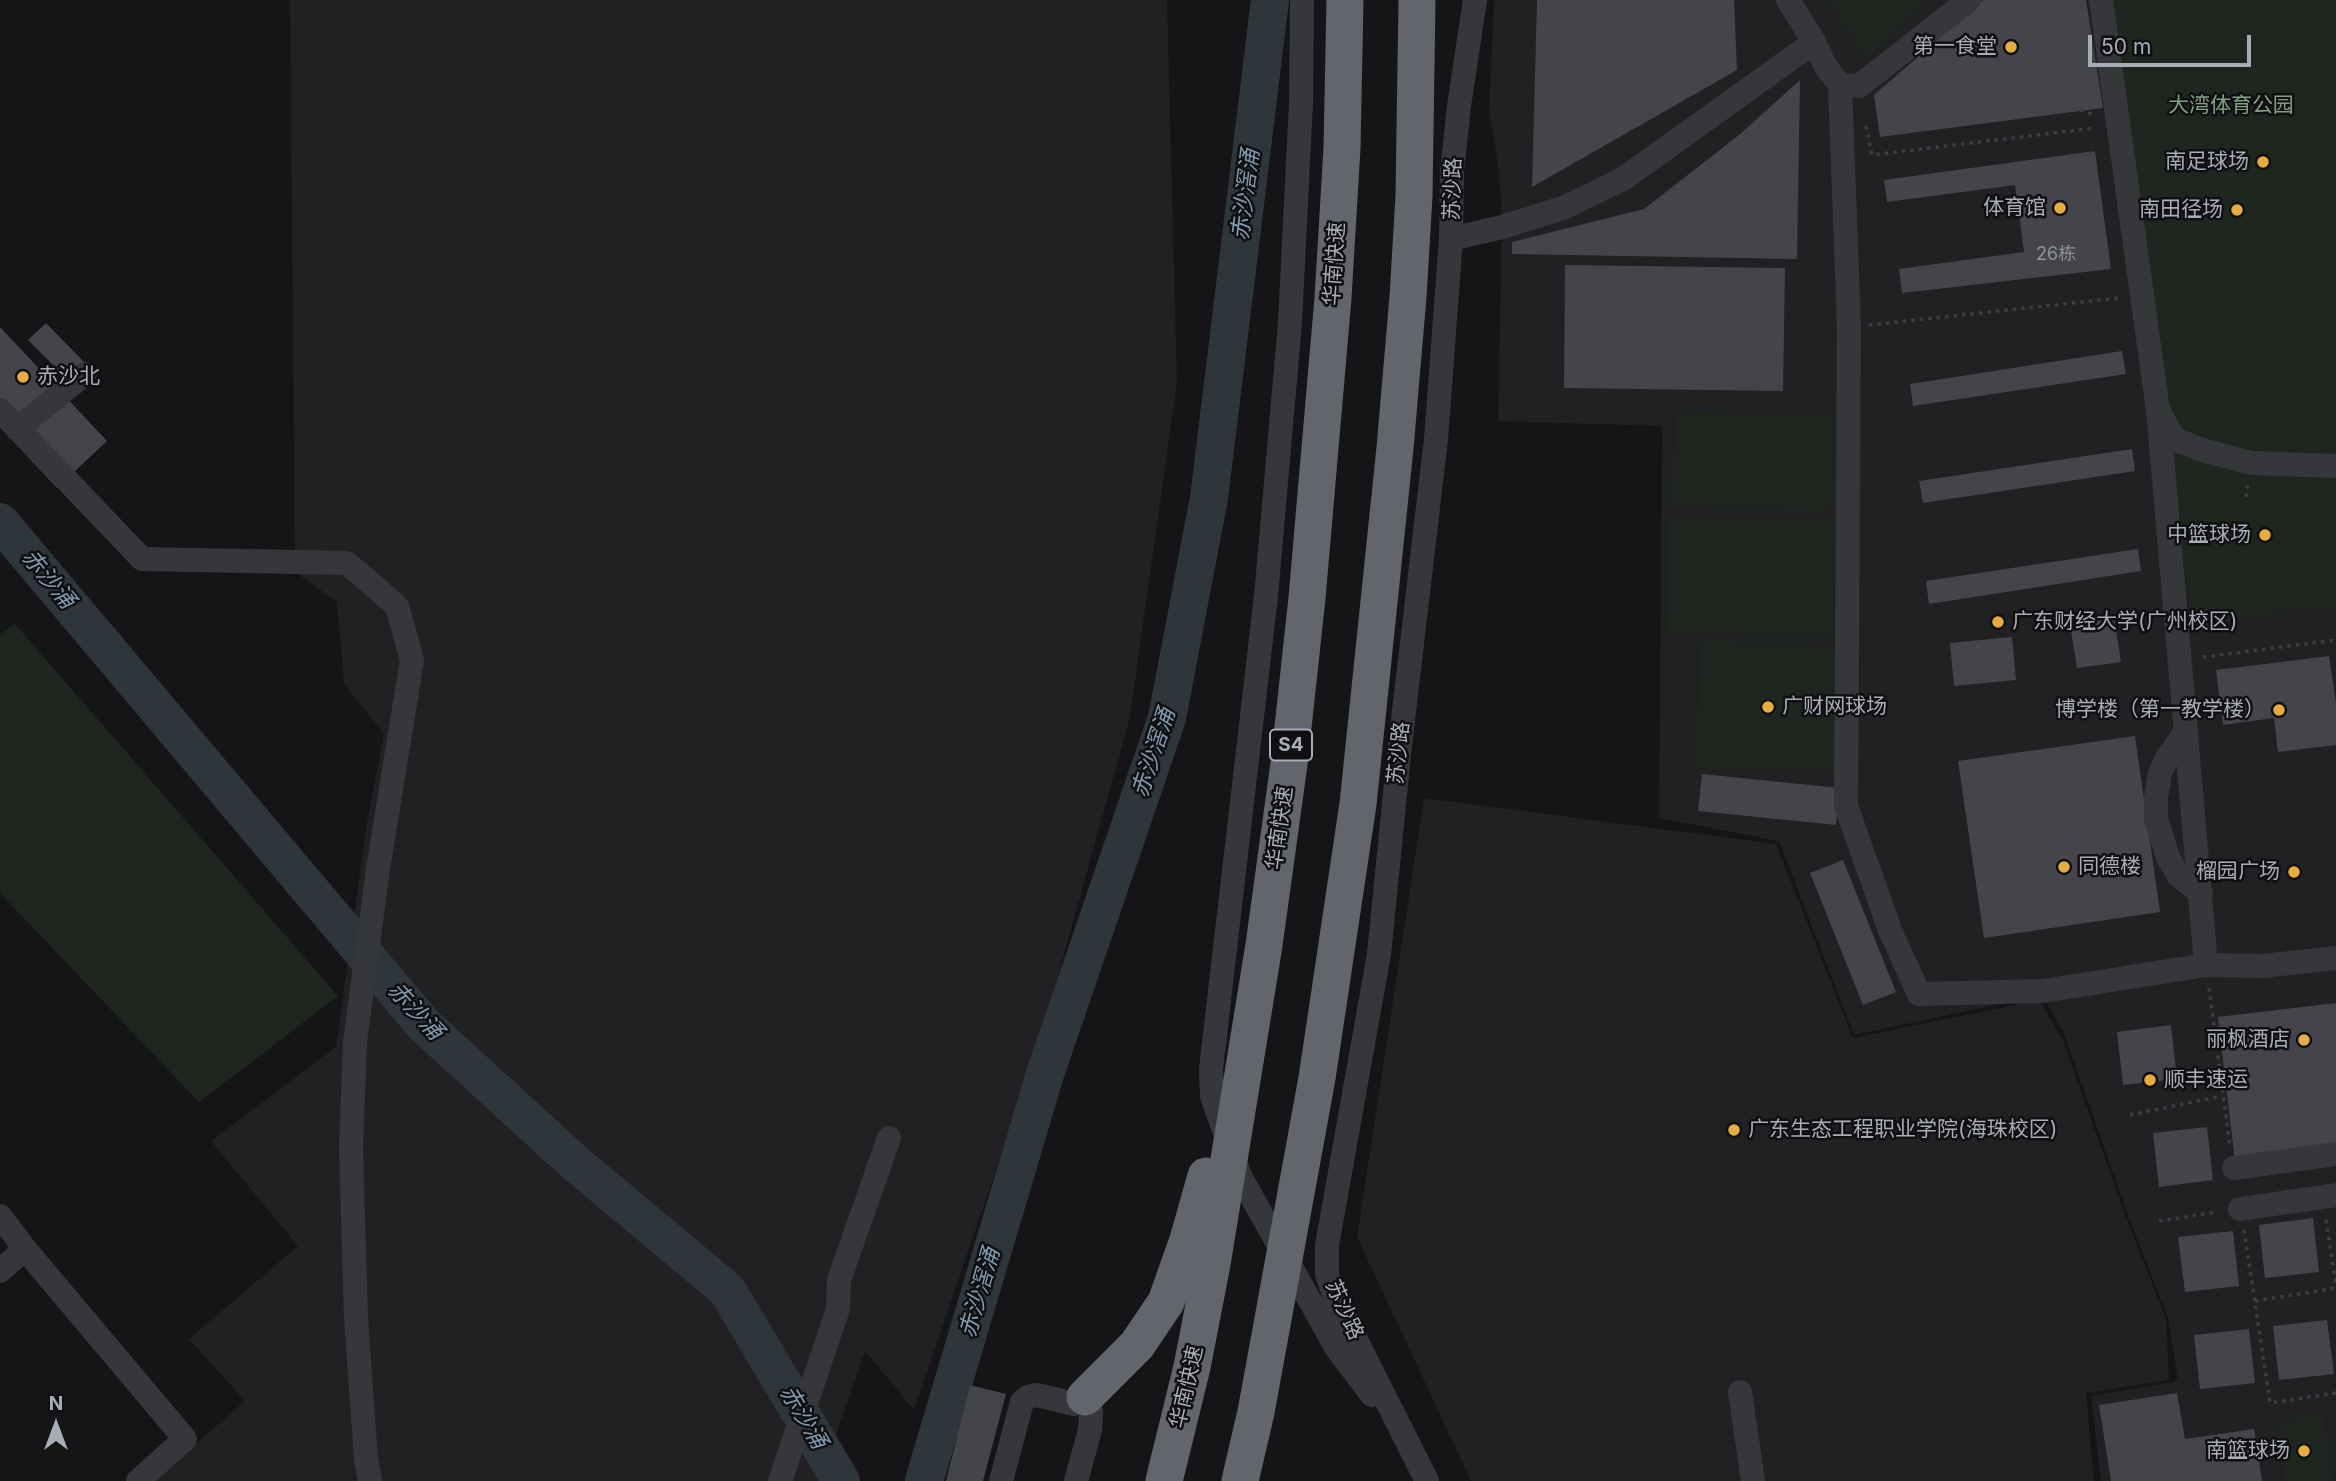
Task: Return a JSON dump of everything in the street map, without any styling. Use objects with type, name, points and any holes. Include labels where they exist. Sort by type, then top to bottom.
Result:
[{"type":"highway","name":"华南快速","points":[[1164,1481],[1192,1367],[1210,1277],[1254,1006],[1289,764],[1323,428],[1342,148],[1345,0]]},
{"type":"highway","points":[[1413,196],[1417,0]]},
{"type":"highway","points":[[1240,1481],[1256,1412],[1317,1078],[1358,804],[1395,448],[1413,196],[1433,0]]},
{"type":"highway","points":[[1085,1397],[1138,1345],[1166,1302],[1188,1240],[1254,1006]]},
{"type":"street","points":[[1302,0],[1301,103],[1290,324],[1266,596],[1212,1069],[1213,1098],[1240,1176],[1337,1349],[1409,1446]]},
{"type":"street","name":"苏沙路","points":[[1427,1481],[1335,1298],[1327,1274],[1327,1245],[1379,954],[1399,754],[1436,439],[1451,239],[1452,172],[1475,0]]},
{"type":"street","points":[[1788,0],[1826,67],[1849,86]]},
{"type":"street","points":[[1849,86],[1969,0]]},
{"type":"street","points":[[2101,0],[2158,410],[2206,965]]},
{"type":"street","points":[[1451,239],[1563,208],[1623,179],[1814,42]]},
{"type":"street","points":[[1849,86],[1846,806],[1890,930],[1919,993],[2043,991],[2206,965],[2263,966],[2336,958]]},
{"type":"street","points":[[16,429],[85,374]]},
{"type":"street","points":[[0,410],[142,559],[347,563],[397,606],[412,660],[378,869],[355,1042],[351,1148],[356,1318],[366,1459],[370,1481]]},
{"type":"street","points":[[2158,410],[2174,439],[2202,450],[2251,463],[2336,466]]},
{"type":"street","points":[[2186,731],[2160,773],[2156,819],[2160,837],[2178,875],[2201,894]]},
{"type":"street","points":[[780,1481],[838,1309],[839,1280],[889,1138]]},
{"type":"street","points":[[2234,1167],[2336,1154]]},
{"type":"street","points":[[2241,1209],[2329,1196]]},
{"type":"street","points":[[0,1216],[185,1439],[138,1481]]},
{"type":"street","points":[[0,1271],[25,1249]]},
{"type":"street","points":[[1740,1392],[1753,1481]]},
{"type":"street","points":[[1001,1481],[1022,1402],[1037,1395],[1074,1404],[1085,1397],[1091,1411],[1090,1430],[1076,1481]]},
{"type":"path","points":[[1849,86],[1872,155],[2118,125]]},
{"type":"path","points":[[1849,327],[2142,296]]},
{"type":"path","points":[[2180,660],[2336,640]]},
{"type":"path","points":[[2206,965],[2222,1097],[2234,1167]]},
{"type":"path","points":[[2130,1115],[2222,1097]]},
{"type":"path","points":[[2255,1301],[2336,1286],[2329,1196]]},
{"type":"path","points":[[2159,1221],[2241,1209],[2270,1403],[2336,1393]]},
{"type":"shaded area","points":[[290,0],[1167,0],[1177,382],[1130,717],[1041,1037],[914,1410],[865,1351],[820,1481],[153,1481],[245,1401],[189,1339],[298,1246],[211,1141],[336,1047],[367,822],[384,734],[344,684],[337,602],[295,572]]},
{"type":"shaded area","name":"广东财经大学(广州校区)","points":[[1494,0],[2336,0],[2336,1481],[2101,1481],[2091,1396],[2178,1381],[2168,1318],[2129,1218],[2066,1039],[2043,995],[1854,1035],[1779,841],[1659,818],[1662,426],[1498,421],[1502,212],[1489,110]]},
{"type":"shaded area","name":"广东生态工程职业学院(海珠校区)","points":[[1424,798],[1776,844],[1853,1038],[2040,1000],[2063,1041],[2127,1220],[2166,1319],[2169,1380],[2086,1393],[2094,1481],[1471,1481],[1357,1237]]},
{"type":"green space","points":[[1827,0],[1928,0],[1866,57]]},
{"type":"green space","name":"南田径场","points":[[2112,0],[2336,0],[2336,607],[2193,622],[2138,231]]},
{"type":"green space","points":[[1676,411],[1833,416],[1830,511],[1672,506]]},
{"type":"green space","points":[[1669,518],[1834,521],[1833,637],[1667,634]]},
{"type":"green space","points":[[15,624],[338,996],[199,1102],[0,893],[0,634]]},
{"type":"green space","name":"广财网球场","points":[[1701,641],[1841,646],[1836,772],[1696,767]]},
{"type":"green space","name":"南篮球场","points":[[2323,1415],[2332,1481],[2285,1481],[2277,1421]]},
{"type":"building","points":[[1537,0],[1734,0],[1737,70],[1532,187]]},
{"type":"building","name":"第一食堂","points":[[1983,0],[2086,0],[2103,108],[1880,137],[1874,95]]},
{"type":"building","points":[[1800,80],[1797,259],[1512,254],[1512,242],[1644,209],[1739,135]]},
{"type":"building","name":"体育馆","points":[[2095,151],[2111,269],[1902,293],[1899,269],[2024,252],[2015,185],[1887,202],[1884,180]]},
{"type":"building","points":[[1565,265],[1785,268],[1783,391],[1564,388]]},
{"type":"building","points":[[46,323],[85,363],[67,379],[28,340]]},
{"type":"building","name":"赤沙北","points":[[0,327],[107,441],[57,488],[0,427]]},
{"type":"building","points":[[2122,351],[2126,374],[1913,406],[1910,384]]},
{"type":"building","points":[[2132,449],[2135,471],[1923,503],[1919,481]]},
{"type":"building","points":[[2138,549],[2141,571],[1929,604],[1926,581]]},
{"type":"building","points":[[2114,618],[2121,662],[2077,668],[2070,624]]},
{"type":"building","points":[[2012,637],[2016,680],[1954,686],[1950,643]]},
{"type":"building","name":"博学楼（第一教学楼）","points":[[2329,656],[2336,703],[2336,745],[2278,752],[2274,718],[2223,725],[2216,670]]},
{"type":"building","name":"同德楼","points":[[2135,736],[2160,912],[1984,938],[1958,761]]},
{"type":"building","points":[[1702,774],[1839,788],[1836,825],[1698,811]]},
{"type":"building","points":[[1843,860],[1896,992],[1863,1005],[1810,873]]},
{"type":"building","points":[[2336,1003],[2336,1150],[2235,1162],[2218,1017]]},
{"type":"building","points":[[2171,1025],[2177,1079],[2123,1085],[2117,1032]]},
{"type":"building","points":[[2207,1127],[2213,1180],[2159,1187],[2153,1133]]},
{"type":"building","points":[[2313,1218],[2319,1272],[2265,1278],[2259,1225]]},
{"type":"building","points":[[2233,1231],[2239,1286],[2185,1292],[2178,1237]]},
{"type":"building","points":[[2327,1320],[2334,1374],[2279,1380],[2273,1326]]},
{"type":"building","points":[[2249,1329],[2255,1383],[2200,1389],[2194,1335]]},
{"type":"building","points":[[970,1385],[1006,1394],[983,1481],[946,1481]]},
{"type":"building","points":[[2177,1393],[2185,1439],[2254,1429],[2262,1481],[2111,1481],[2099,1405]]},
{"type":"waterway","name":"赤沙滘涌","points":[[924,1481],[1045,1074],[1167,718],[1209,498],[1270,0]]},
{"type":"waterway","name":"赤沙涌","points":[[0,522],[424,1025],[574,1162],[727,1290],[841,1481]]},
{"type":"place","name":"第一食堂","points":[[2011,47]]},
{"type":"place","name":"南足球场","points":[[2263,162]]},
{"type":"place","name":"体育馆","points":[[2060,208]]},
{"type":"place","name":"南田径场","points":[[2237,210]]},
{"type":"place","name":"赤沙北","points":[[23,377]]},
{"type":"place","name":"中篮球场","points":[[2265,535]]},
{"type":"place","name":"广东财经大学(广州校区)","points":[[1998,622]]},
{"type":"place","name":"广财网球场","points":[[1768,707]]},
{"type":"place","name":"博学楼（第一教学楼）","points":[[2279,710]]},
{"type":"place","name":"同德楼","points":[[2064,867]]},
{"type":"place","name":"榴园广场","points":[[2294,872]]},
{"type":"place","name":"丽枫酒店","points":[[2304,1040]]},
{"type":"place","name":"顺丰速运","points":[[2150,1080]]},
{"type":"place","name":"广东生态工程职业学院(海珠校区)","points":[[1734,1130]]},
{"type":"place","name":"南篮球场","points":[[2304,1451]]},
{"type":"park label","name":"大湾体育公园","points":[[2231,106]]}]
